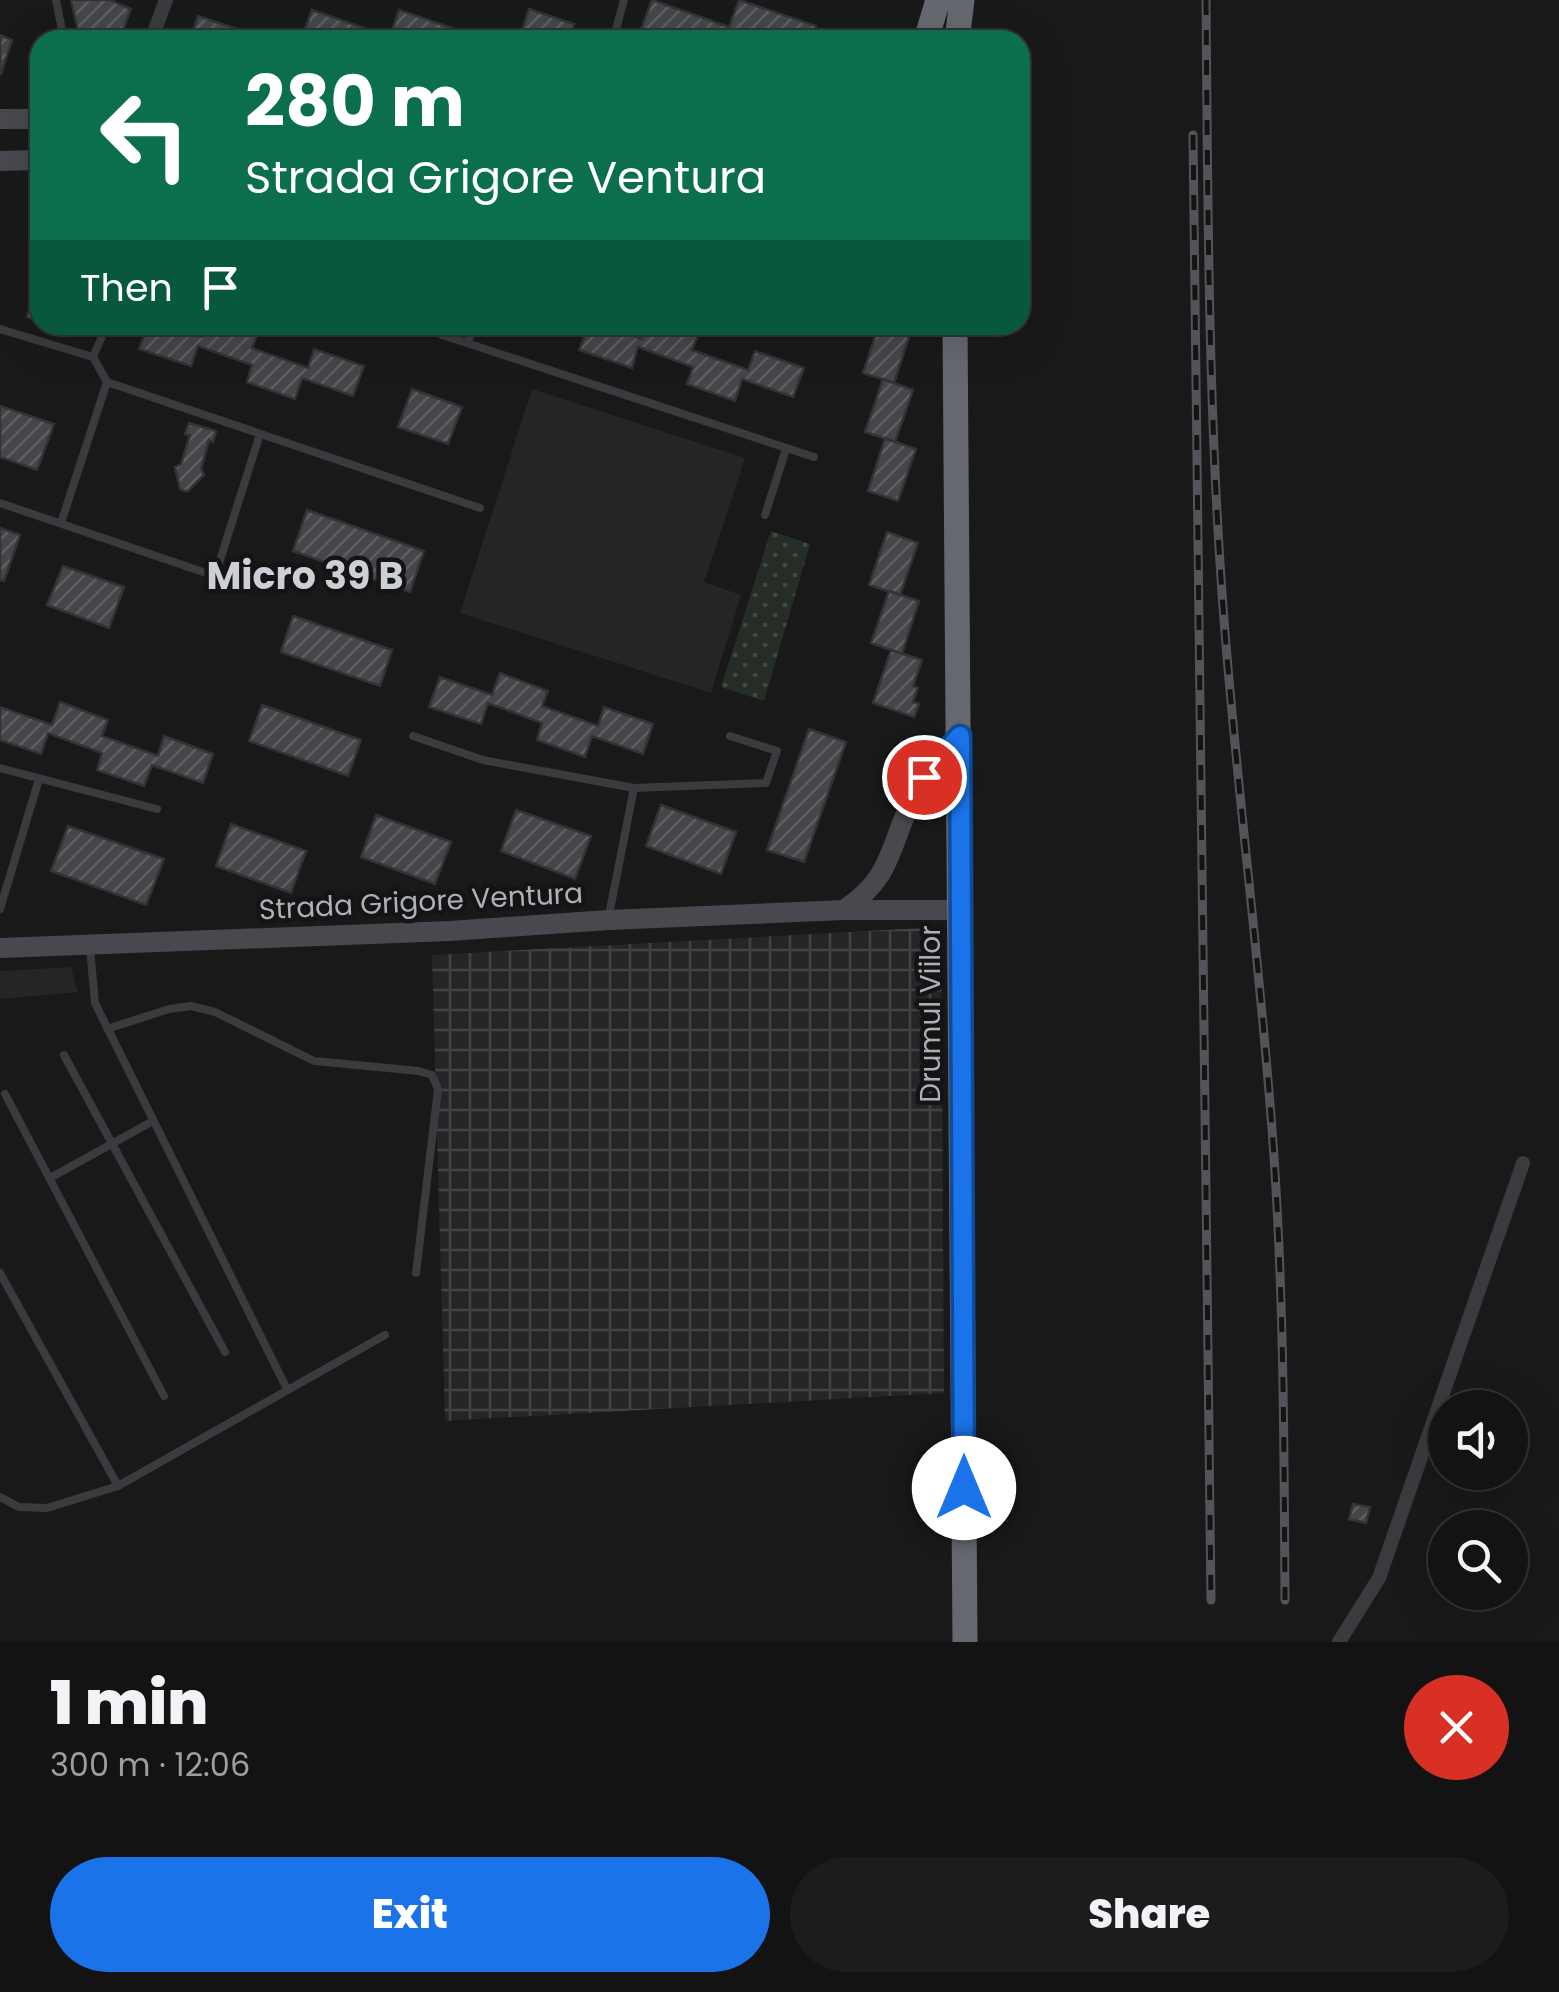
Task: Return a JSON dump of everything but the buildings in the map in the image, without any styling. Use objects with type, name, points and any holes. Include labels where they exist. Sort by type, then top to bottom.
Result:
[{"type":"highway","points":[[929,30],[938,0]]},
{"type":"highway","points":[[958,30],[962,0]]},
{"type":"highway","name":"Drumul Viilor","points":[[955,335],[965,1642]]},
{"type":"street","points":[[155,30],[166,0]]},
{"type":"street","points":[[0,119],[30,119]]},
{"type":"street","points":[[0,161],[30,160]]},
{"type":"street","points":[[844,910],[879,880],[924,777],[960,736]]},
{"type":"street","name":"Strada Grigore Ventura","points":[[0,948],[450,931],[844,910],[960,910]]},
{"type":"street","points":[[1339,1642],[1378,1578],[1523,1162]]},
{"type":"lane","points":[[56,0],[62,30]]},
{"type":"lane","points":[[616,30],[624,0]]},
{"type":"lane","points":[[0,329],[93,357],[107,382],[480,508]]},
{"type":"lane","points":[[93,357],[102,335]]},
{"type":"lane","points":[[447,335],[814,457]]},
{"type":"lane","points":[[468,341],[470,335]]},
{"type":"lane","points":[[61,523],[107,382]]},
{"type":"lane","points":[[0,503],[215,576],[260,434]]},
{"type":"lane","points":[[765,515],[786,448]]},
{"type":"lane","points":[[413,736],[483,760],[634,788],[766,783],[777,751],[730,736]]},
{"type":"lane","points":[[0,768],[158,810]]},
{"type":"lane","points":[[0,910],[39,779]]},
{"type":"lane","points":[[608,920],[634,788]]},
{"type":"lane","points":[[90,943],[95,1003],[287,1388]]},
{"type":"lane","points":[[108,1029],[191,1006],[216,1012],[314,1061],[432,1075],[438,1089],[416,1273]]},
{"type":"lane","points":[[64,1055],[225,1352]]},
{"type":"lane","points":[[4,1094],[164,1396]]},
{"type":"lane","points":[[50,1178],[153,1121]]},
{"type":"lane","points":[[0,1272],[118,1486]]},
{"type":"lane","points":[[0,1497],[20,1507],[47,1508],[118,1486],[385,1334]]},
{"type":"shaded area","points":[[532,389],[745,458],[704,582],[741,595],[711,693],[460,613]]},
{"type":"shaded area","points":[[771,531],[810,544],[764,701],[721,687]]},
{"type":"shaded area","points":[[941,927],[944,1393],[445,1421],[432,955]]},
{"type":"shaded area","points":[[71,967],[78,992],[0,999],[0,971]]},
{"type":"railway","points":[[1206,0],[1216,501],[1274,1157],[1282,1323],[1285,1600]]},
{"type":"railway","points":[[1193,135],[1211,1600]]},
{"type":"district","name":"Micro 39 B","points":[[305,576]]},
{"type":"route","points":[[924,777],[960,736],[964,1488]]}]
